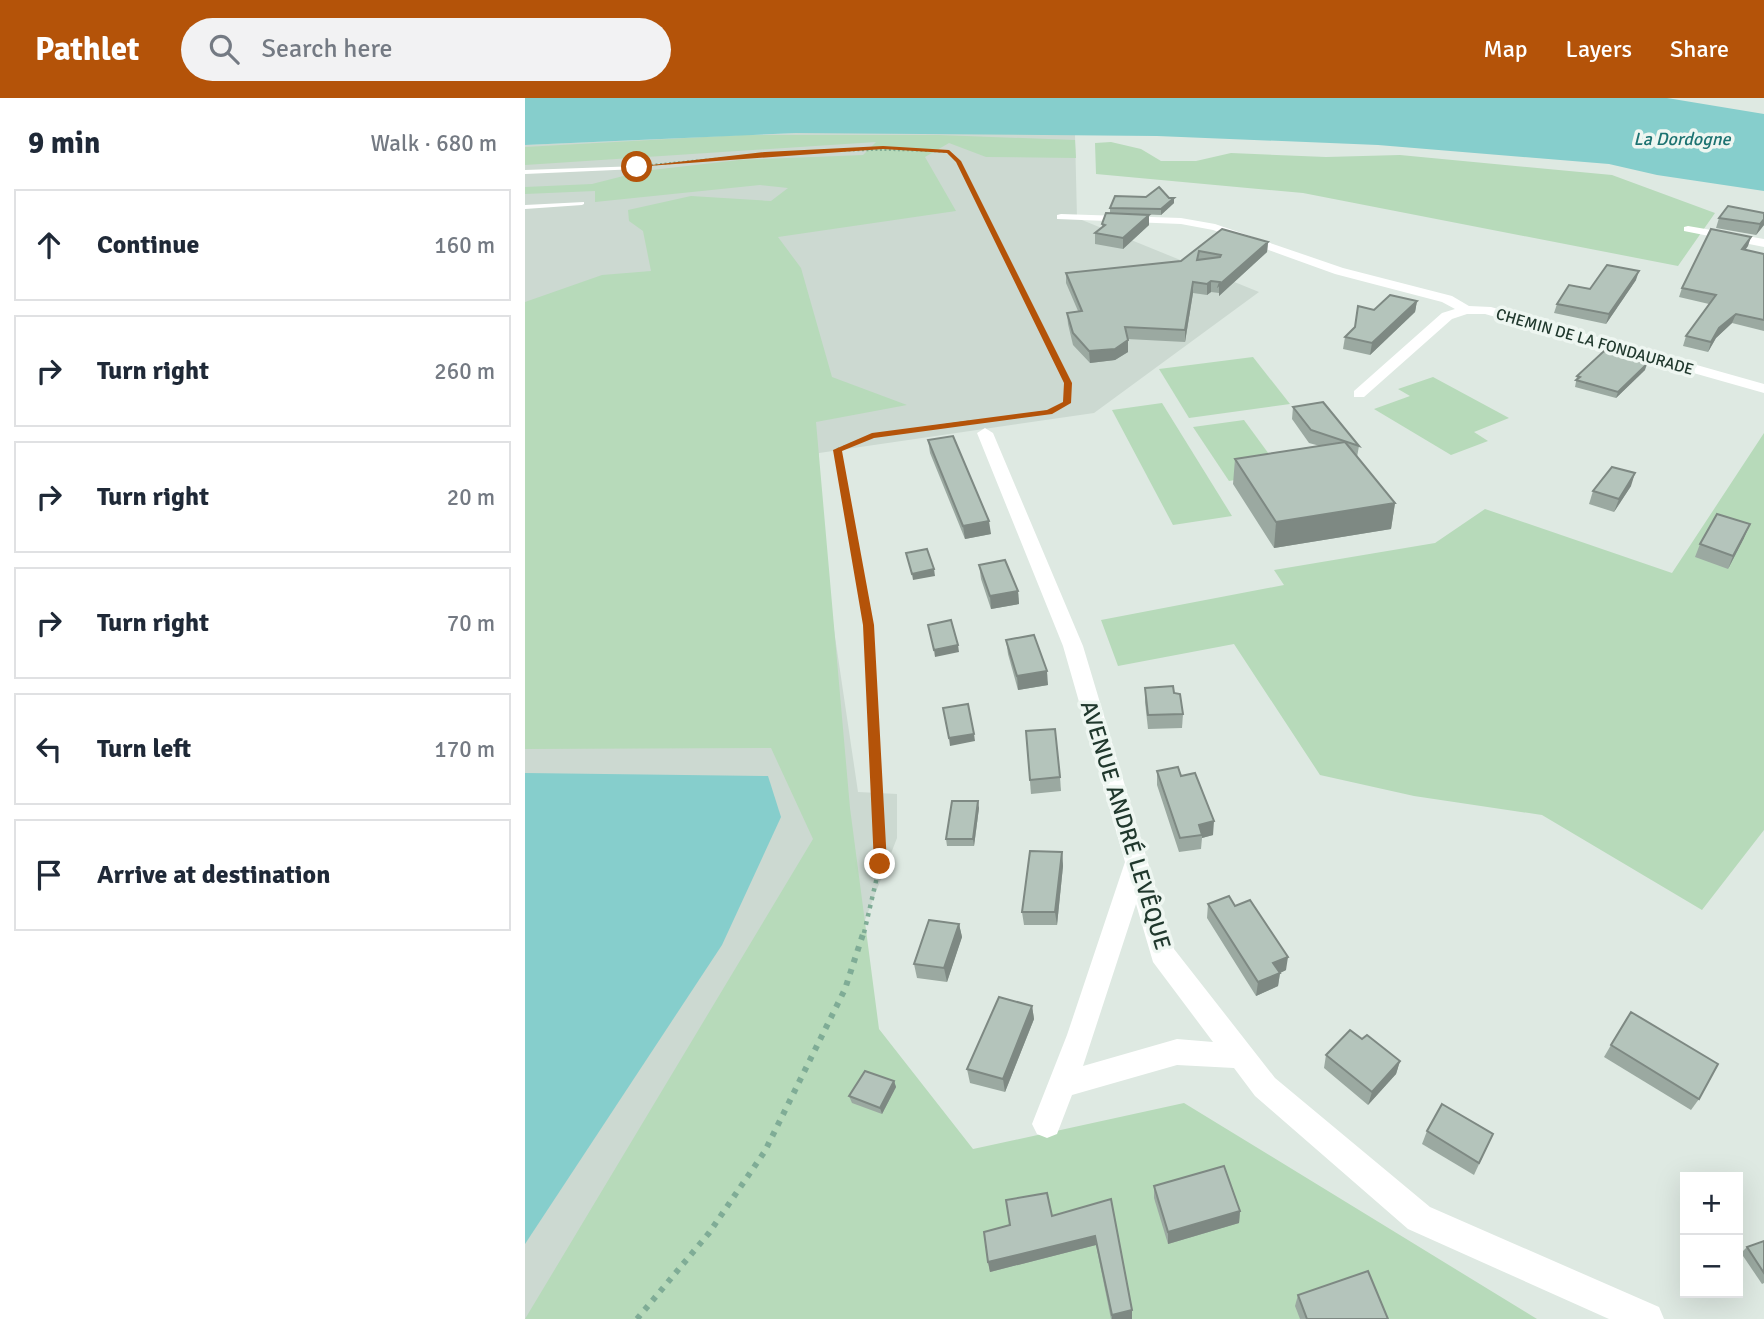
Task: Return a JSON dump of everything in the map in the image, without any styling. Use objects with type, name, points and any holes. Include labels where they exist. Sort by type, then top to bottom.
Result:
[{"type":"street","name":"CHEMIN DE LA FONDAURADE","points":[[1061,217],[1181,221],[1215,227],[1339,271],[1447,299],[1466,310],[1486,310],[1764,389]]},
{"type":"street","points":[[1688,229],[1764,243]]},
{"type":"street","points":[[1359,394],[1447,316],[1466,310]]},
{"type":"street","name":"AVENUE ANDRÉ LEVÊQUE","points":[[987,424],[1073,646],[1162,954],[1265,1087],[1419,1218],[1647,1319]]},
{"type":"street","points":[[1047,1124],[1137,862]]},
{"type":"street","points":[[1062,1085],[1177,1052],[1241,1056]]},
{"type":"lane","points":[[525,172],[637,167]]},
{"type":"lane","points":[[525,207],[582,203]]},
{"type":"path","points":[[637,167],[765,154],[883,148],[949,152],[959,162],[1068,383],[1067,403],[1049,412],[987,424],[872,436],[837,450],[869,625],[880,864],[871,910],[845,989],[765,1150],[709,1233],[637,1319]]},
{"type":"shaded area","points":[[796,133],[1075,135],[1077,218],[1259,292],[1094,413],[819,453],[818,522],[858,792],[897,794],[897,838],[761,1187],[525,1319],[525,145]]},
{"type":"green space","points":[[740,135],[939,135],[1075,140],[1076,158],[986,157],[949,143],[925,157],[956,211],[778,237],[801,268],[832,377],[907,405],[816,422],[850,808],[879,1029],[973,1149],[1184,1103],[1537,1319],[525,1319],[813,839],[771,748],[525,749],[525,302],[602,275],[651,271],[643,231],[629,221],[628,210],[691,196],[771,201],[788,188],[760,185],[595,202],[595,191],[525,194],[525,187],[592,184],[643,171],[739,160],[863,155],[876,142],[525,165],[525,147]]},
{"type":"green space","points":[[1111,142],[1141,149],[1161,161],[1196,161],[1231,153],[1326,157],[1400,155],[1612,175],[1715,213],[1678,266],[1303,193],[1096,174],[1095,143]]},
{"type":"green space","points":[[1253,357],[1290,404],[1189,418],[1159,369]]},
{"type":"green space","points":[[1433,377],[1509,418],[1474,432],[1488,441],[1451,455],[1374,409],[1410,396],[1398,389]]},
{"type":"green space","points":[[1162,403],[1232,516],[1173,525],[1112,410]]},
{"type":"green space","points":[[1244,420],[1282,472],[1229,481],[1193,427]]},
{"type":"green space","points":[[1764,433],[1764,830],[1702,910],[1542,815],[1414,796],[1320,775],[1234,644],[1118,666],[1101,620],[1284,585],[1274,570],[1435,543],[1485,509],[1672,573]]},
{"type":"water","name":"La Dordogne","points":[[525,98],[1667,98],[1764,114],[1764,191],[1657,175],[1609,164],[1378,145],[1157,136],[796,133],[525,145]]},
{"type":"water","points":[[525,773],[768,776],[781,817],[722,945],[525,1244]]},
{"type":"building","points":[[1159,187],[1169,198],[1174,198],[1161,209],[1110,208],[1115,196],[1146,197]]},
{"type":"building","points":[[1728,206],[1764,213],[1764,219],[1760,224],[1719,218]]},
{"type":"building","points":[[1106,213],[1149,215],[1123,238],[1095,233],[1105,225],[1102,224]]},
{"type":"building","points":[[1222,229],[1268,242],[1219,285],[1220,282],[1193,282],[1185,330],[1125,327],[1128,340],[1115,349],[1089,351],[1073,333],[1067,313],[1082,311],[1066,273],[1181,261]],"holes":[[[1199,251],[1221,255],[1220,257],[1197,260]]]},
{"type":"building","points":[[1711,229],[1751,237],[1742,249],[1764,254],[1764,320],[1736,314],[1719,328],[1711,342],[1686,336],[1716,295],[1682,288]]},
{"type":"building","points":[[1607,265],[1639,271],[1609,314],[1557,304],[1569,285],[1590,289]]},
{"type":"building","points":[[1390,295],[1417,301],[1372,343],[1345,337],[1355,327],[1358,306],[1374,310]]},
{"type":"building","points":[[1604,351],[1647,364],[1618,392],[1576,380]]},
{"type":"building","points":[[1323,402],[1359,446],[1311,430],[1293,407]]},
{"type":"building","points":[[953,436],[989,521],[963,526],[928,440]]},
{"type":"building","points":[[1345,442],[1395,503],[1276,522],[1235,459]]},
{"type":"building","points":[[1612,467],[1635,473],[1619,499],[1593,491]]},
{"type":"building","points":[[1717,514],[1750,524],[1733,556],[1700,544]]},
{"type":"building","points":[[927,549],[934,569],[912,574],[906,553]]},
{"type":"building","points":[[1005,560],[1018,591],[990,596],[979,565]]},
{"type":"building","points":[[951,620],[958,645],[934,650],[928,625]]},
{"type":"building","points":[[1034,635],[1047,671],[1017,676],[1006,640]]},
{"type":"building","points":[[1173,686],[1174,693],[1180,694],[1183,714],[1148,715],[1145,688]]},
{"type":"building","points":[[968,704],[974,734],[949,738],[943,708]]},
{"type":"building","points":[[1055,729],[1060,777],[1030,780],[1026,731]]},
{"type":"building","points":[[1178,767],[1181,776],[1195,773],[1214,821],[1199,825],[1202,835],[1180,838],[1157,771]]},
{"type":"building","points":[[952,801],[978,801],[973,839],[946,839]]},
{"type":"building","points":[[1030,851],[1062,852],[1055,912],[1022,912]]},
{"type":"building","points":[[1229,896],[1235,906],[1250,900],[1288,957],[1273,963],[1280,973],[1258,982],[1208,904]]},
{"type":"building","points":[[929,920],[959,924],[944,968],[914,964]]},
{"type":"building","points":[[999,997],[1032,1006],[1003,1079],[967,1069]]},
{"type":"building","points":[[1631,1012],[1718,1064],[1699,1099],[1611,1045]]},
{"type":"building","points":[[1350,1030],[1362,1039],[1367,1035],[1400,1061],[1372,1092],[1326,1055]]},
{"type":"building","points":[[865,1071],[894,1081],[880,1108],[849,1096]]},
{"type":"building","points":[[1442,1104],[1493,1134],[1479,1163],[1427,1131]]},
{"type":"building","points":[[1224,1166],[1240,1211],[1168,1232],[1154,1186]]},
{"type":"building","points":[[1047,1193],[1052,1216],[1111,1199],[1132,1310],[1112,1315],[1095,1236],[988,1262],[984,1232],[1010,1225],[1006,1200]]},
{"type":"building","points":[[1764,1241],[1764,1273],[1747,1247]]},
{"type":"building","points":[[1368,1271],[1388,1319],[1307,1319],[1298,1295]]},
{"type":"route","points":[[637,167],[765,154],[883,148],[931,148],[949,152],[959,162],[1068,383],[1067,403],[1049,412],[872,436],[837,450],[869,625],[880,864]]}]
